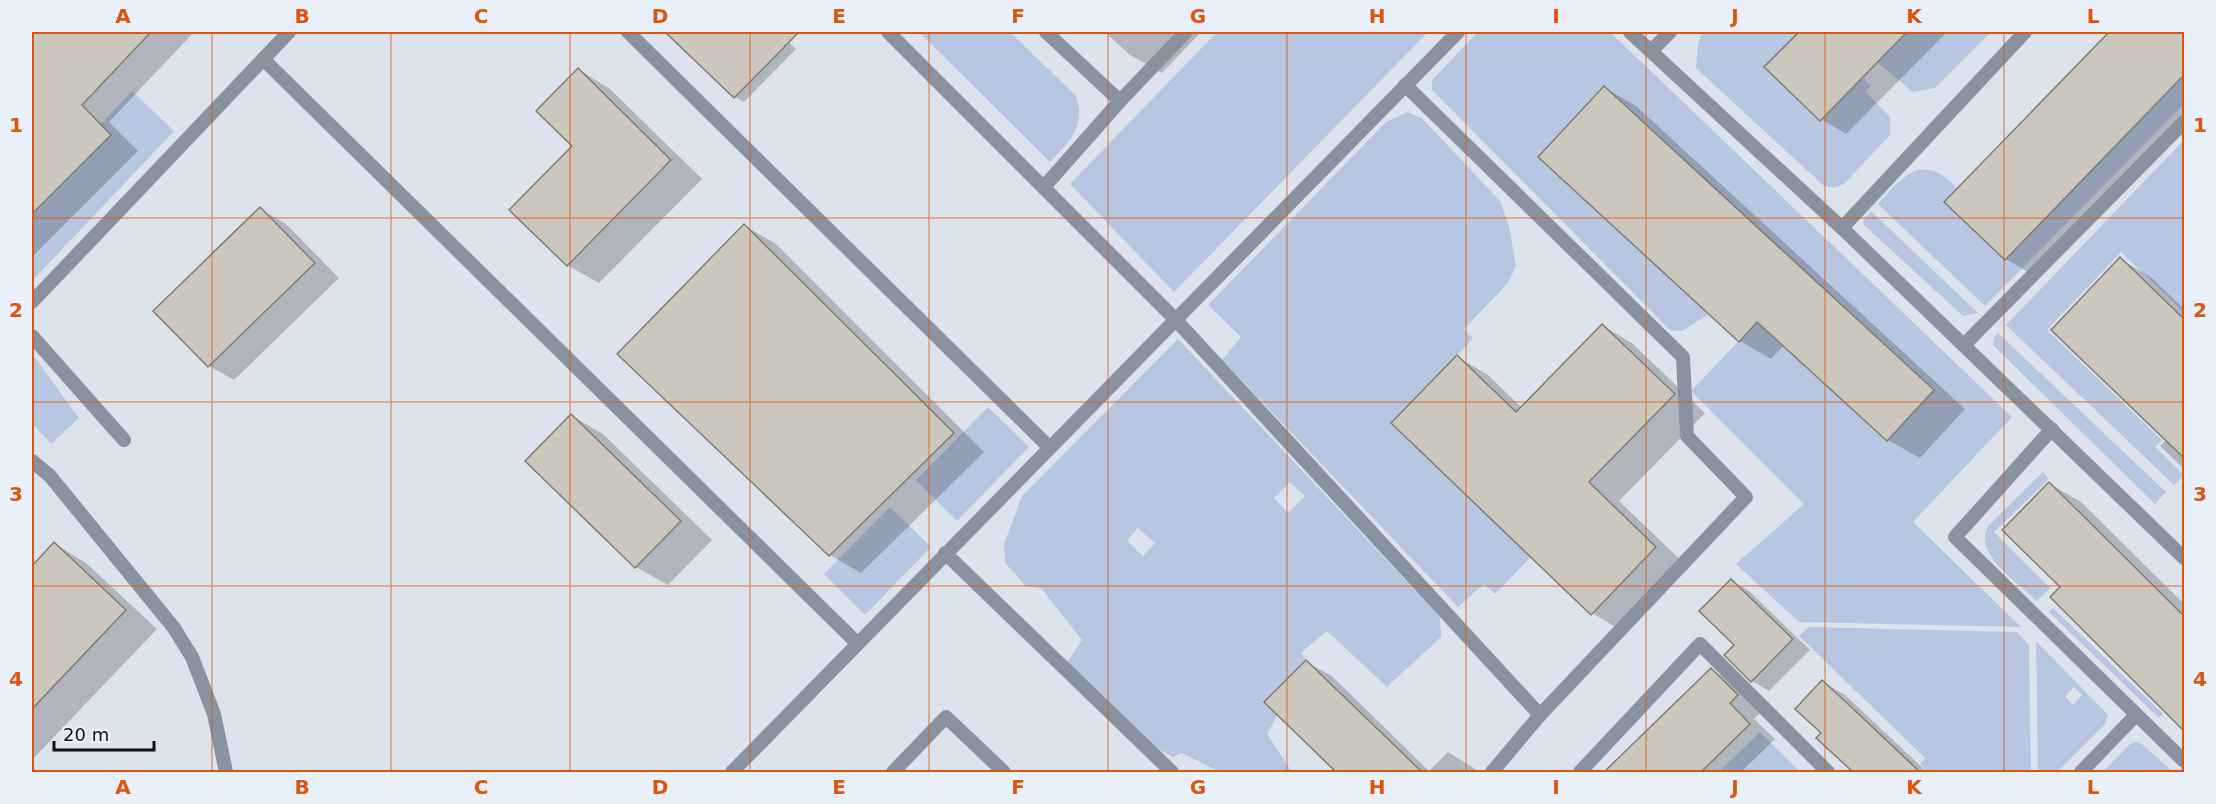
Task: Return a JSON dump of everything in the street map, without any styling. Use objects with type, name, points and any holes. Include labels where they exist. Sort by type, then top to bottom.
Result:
[{"type":"lane","points":[[32,302],[289,32]]},
{"type":"lane","points":[[628,32],[1050,447]]},
{"type":"lane","points":[[888,32],[1175,319],[1540,715]]},
{"type":"lane","points":[[1046,32],[1120,101]]},
{"type":"lane","points":[[1044,187],[1120,101],[1186,32]]},
{"type":"lane","points":[[732,772],[1458,32]]},
{"type":"lane","points":[[1630,32],[1842,228],[2184,558]]},
{"type":"lane","points":[[1651,51],[1670,32]]},
{"type":"lane","points":[[1842,228],[2025,32]]},
{"type":"lane","points":[[263,59],[857,643]]},
{"type":"lane","points":[[1405,85],[1683,357],[1686,436],[1746,497],[1540,715],[1492,772]]},
{"type":"lane","points":[[1964,345],[2184,122]]},
{"type":"lane","points":[[32,336],[124,440]]},
{"type":"lane","points":[[2052,429],[1955,537],[2184,761]]},
{"type":"lane","points":[[32,461],[50,476],[174,628],[192,657],[203,684],[221,740],[226,772]]},
{"type":"lane","points":[[945,553],[1172,772]]},
{"type":"lane","points":[[1580,772],[1700,644],[1827,772]]},
{"type":"lane","points":[[2081,772],[2136,715]]},
{"type":"lane","points":[[893,772],[946,717],[1004,772]]},
{"type":"shaded area","points":[[919,32],[1010,32],[1075,95],[1078,105],[1078,124],[1070,140],[1050,162]]},
{"type":"shaded area","points":[[1217,32],[1428,32],[1174,292],[1070,184]]},
{"type":"shaded area","points":[[1478,32],[1610,32],[2012,417],[1913,522],[2021,627],[1799,622],[1736,564],[1804,504],[1691,391],[1757,322],[1887,441],[1934,389],[1604,86],[1709,314],[1682,331],[1670,330],[1432,90],[1432,80]]},
{"type":"shaded area","points":[[1702,32],[1799,32],[1765,66],[1862,77],[1871,86],[1865,91],[1890,117],[1890,135],[1844,184],[1834,188],[1824,186],[1696,68],[1698,44]]},
{"type":"shaded area","points":[[1907,32],[1991,32],[1935,88],[1913,92],[1877,62]]},
{"type":"shaded area","points":[[2184,75],[2184,104],[1985,306],[1878,204],[1905,177],[1914,172],[1934,171],[1957,188],[1944,202],[2005,260]]},
{"type":"shaded area","points":[[132,91],[174,131],[32,281],[32,197]]},
{"type":"shaded area","points":[[1407,112],[1422,118],[1500,201],[1509,226],[1516,266],[1508,283],[1464,329],[1473,339],[1392,423],[1531,557],[1495,594],[1484,584],[1458,607],[1222,360],[1241,337],[1208,305],[1386,122]]},
{"type":"shaded area","points":[[2184,140],[2184,312],[2121,252],[2047,330],[2162,440],[2155,447],[2184,475],[2174,485],[2006,325]]},
{"type":"shaded area","points":[[1871,211],[1978,313],[1963,316],[1863,224]]},
{"type":"shaded area","points":[[1998,333],[2166,492],[2155,504],[1993,345],[1994,337]]},
{"type":"shaded area","points":[[1178,339],[1440,617],[1441,637],[1387,687],[1327,631],[1301,653],[1306,660],[1264,702],[1277,716],[1267,734],[1292,772],[1220,772],[1182,753],[1173,757],[1153,746],[1066,664],[1082,640],[1041,588],[1026,586],[1005,563],[1004,544],[1022,496]],"holes":[[[1290,482],[1305,496],[1288,513],[1274,498]],[[1138,528],[1155,543],[1143,556],[1127,541]]]},
{"type":"shaded area","points":[[32,354],[79,418],[51,444],[32,423]]},
{"type":"shaded area","points":[[988,407],[1029,447],[957,521],[916,480]]},
{"type":"shaded area","points":[[2043,472],[2049,479],[1994,532],[2050,588],[2037,601],[1991,556],[1986,546],[1985,535],[1989,525]]},
{"type":"shaded area","points":[[890,507],[931,547],[865,615],[824,574]]},
{"type":"shaded area","points":[[2053,608],[2163,714],[2159,718],[2049,612]]},
{"type":"shaded area","points":[[1809,627],[2017,632],[2029,645],[2031,772],[1928,772],[1920,764],[1925,758],[1799,636]]},
{"type":"shaded area","points":[[2036,641],[2108,715],[2105,724],[2057,772],[2038,772]],"holes":[[[2074,687],[2082,695],[2073,705],[2065,696]]]},
{"type":"shaded area","points":[[1760,732],[1800,772],[1719,772]]},
{"type":"shaded area","points":[[2136,742],[2142,744],[2173,772],[2103,772],[2130,744]]},
{"type":"building","points":[[32,32],[151,32],[82,105],[111,135],[32,214]]},
{"type":"building","points":[[665,32],[799,32],[734,98]]},
{"type":"building","points":[[1799,32],[1907,32],[1820,121],[1764,67]]},
{"type":"building","points":[[2109,32],[2184,32],[2184,75],[2005,260],[1944,202]]},
{"type":"building","points":[[578,68],[671,160],[567,266],[509,210],[572,146],[536,111]]},
{"type":"building","points":[[1604,86],[1934,390],[1887,441],[1757,322],[1739,342],[1538,157]]},
{"type":"building","points":[[260,207],[315,263],[208,367],[153,311]]},
{"type":"building","points":[[744,224],[954,433],[829,556],[617,354]]},
{"type":"building","points":[[2120,257],[2184,319],[2184,458],[2051,330]]},
{"type":"building","points":[[1602,324],[1675,394],[1589,482],[1656,547],[1591,615],[1391,423],[1457,355],[1516,412]]},
{"type":"building","points":[[571,414],[681,521],[635,568],[525,461]]},
{"type":"building","points":[[2049,482],[2184,616],[2184,731],[2050,597],[2060,587],[2002,530]]},
{"type":"building","points":[[54,542],[126,610],[32,709],[32,566]]},
{"type":"building","points":[[1731,579],[1793,639],[1751,682],[1724,655],[1734,645],[1699,611]]},
{"type":"building","points":[[1306,660],[1422,772],[1336,772],[1264,702]]},
{"type":"building","points":[[1711,668],[1738,695],[1730,703],[1750,724],[1701,772],[1604,772]]},
{"type":"building","points":[[1822,680],[1920,772],[1853,772],[1816,738],[1821,733],[1795,709]]}]
